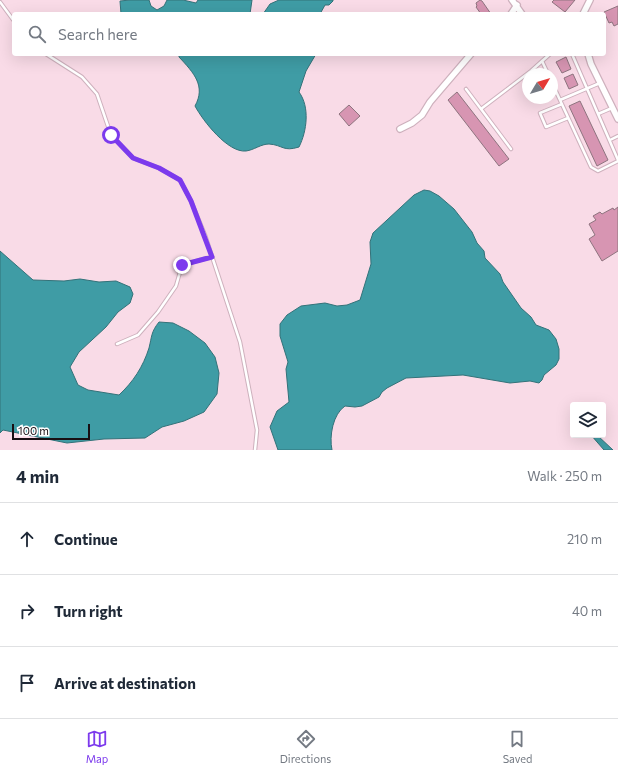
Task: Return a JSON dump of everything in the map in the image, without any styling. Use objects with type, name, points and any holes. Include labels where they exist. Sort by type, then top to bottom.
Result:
[{"type":"street","points":[[512,0],[521,12]]},
{"type":"street","points":[[585,12],[590,0]]},
{"type":"street","points":[[513,12],[517,6]]},
{"type":"street","points":[[400,129],[412,123],[422,115],[430,102],[469,56]]},
{"type":"street","points":[[589,56],[618,119]]},
{"type":"lane","points":[[0,2],[12,18]]},
{"type":"lane","points":[[49,56],[82,77],[97,94],[111,135],[133,158],[159,168],[180,180],[191,201],[212,257],[240,342],[257,430],[255,450]]},
{"type":"lane","points":[[481,109],[548,56]]},
{"type":"lane","points":[[558,96],[591,168],[598,171],[618,161],[573,56]]},
{"type":"lane","points":[[542,61],[545,68]]},
{"type":"lane","points":[[560,100],[600,82]]},
{"type":"lane","points":[[466,88],[511,149]]},
{"type":"lane","points":[[562,104],[540,113],[546,127],[568,118]]},
{"type":"lane","points":[[598,114],[613,108]]},
{"type":"lane","points":[[610,140],[618,136]]},
{"type":"lane","points":[[116,344],[138,335],[158,312],[176,286],[182,265],[212,257]]},
{"type":"water","points":[[149,0],[151,6],[157,10],[164,6],[167,0],[183,0],[196,3],[198,0],[252,0],[250,12],[121,12],[120,1]]},
{"type":"water","points":[[279,0],[333,0],[329,5],[325,5],[321,12],[264,12],[270,4]]},
{"type":"water","points":[[315,56],[306,71],[299,92],[305,105],[306,119],[304,134],[299,147],[286,149],[269,144],[246,151],[239,150],[224,142],[204,120],[195,106],[198,99],[199,86],[194,74],[179,57]]},
{"type":"water","points":[[424,190],[430,191],[439,196],[454,209],[472,232],[477,243],[484,251],[485,258],[500,274],[503,282],[521,308],[531,317],[536,325],[549,330],[556,339],[559,349],[559,359],[556,365],[544,375],[539,383],[530,381],[510,383],[463,375],[406,378],[387,388],[379,397],[362,406],[345,406],[337,414],[333,426],[331,438],[332,450],[278,450],[270,427],[277,411],[289,402],[286,369],[288,362],[280,336],[280,324],[287,315],[301,306],[325,303],[337,306],[347,305],[360,300],[371,264],[370,242],[373,233],[414,195]]},
{"type":"water","points":[[0,251],[33,280],[64,281],[80,279],[99,282],[116,281],[130,287],[133,294],[130,303],[118,312],[106,327],[79,352],[70,367],[78,385],[88,390],[119,395],[129,385],[141,368],[147,355],[153,331],[159,322],[173,323],[189,331],[205,343],[215,357],[219,373],[217,394],[204,412],[184,421],[162,427],[145,438],[104,439],[67,443],[3,430],[0,433]]},
{"type":"water","points":[[594,438],[600,438],[613,450],[604,450]]},
{"type":"building","points":[[480,0],[482,1],[490,12],[480,12],[476,7],[476,3]]},
{"type":"building","points":[[554,0],[575,0],[565,12],[552,2]]},
{"type":"building","points":[[618,6],[618,24],[614,26],[612,22],[609,23],[606,12],[604,12]]},
{"type":"building","points":[[566,57],[571,69],[562,73],[556,62]]},
{"type":"building","points":[[573,74],[578,85],[569,89],[564,78]]},
{"type":"building","points":[[457,92],[509,159],[499,166],[448,100]]},
{"type":"building","points":[[580,101],[608,160],[597,166],[569,106]]},
{"type":"building","points":[[349,105],[360,116],[349,126],[339,114]]},
{"type":"building","points":[[618,207],[618,251],[602,261],[589,239],[595,235],[589,224],[596,220],[593,216],[600,212],[602,214],[613,208],[614,210]]},
{"type":"route","points":[[111,135],[133,158],[159,168],[180,180],[191,201],[212,257],[182,265]]}]
